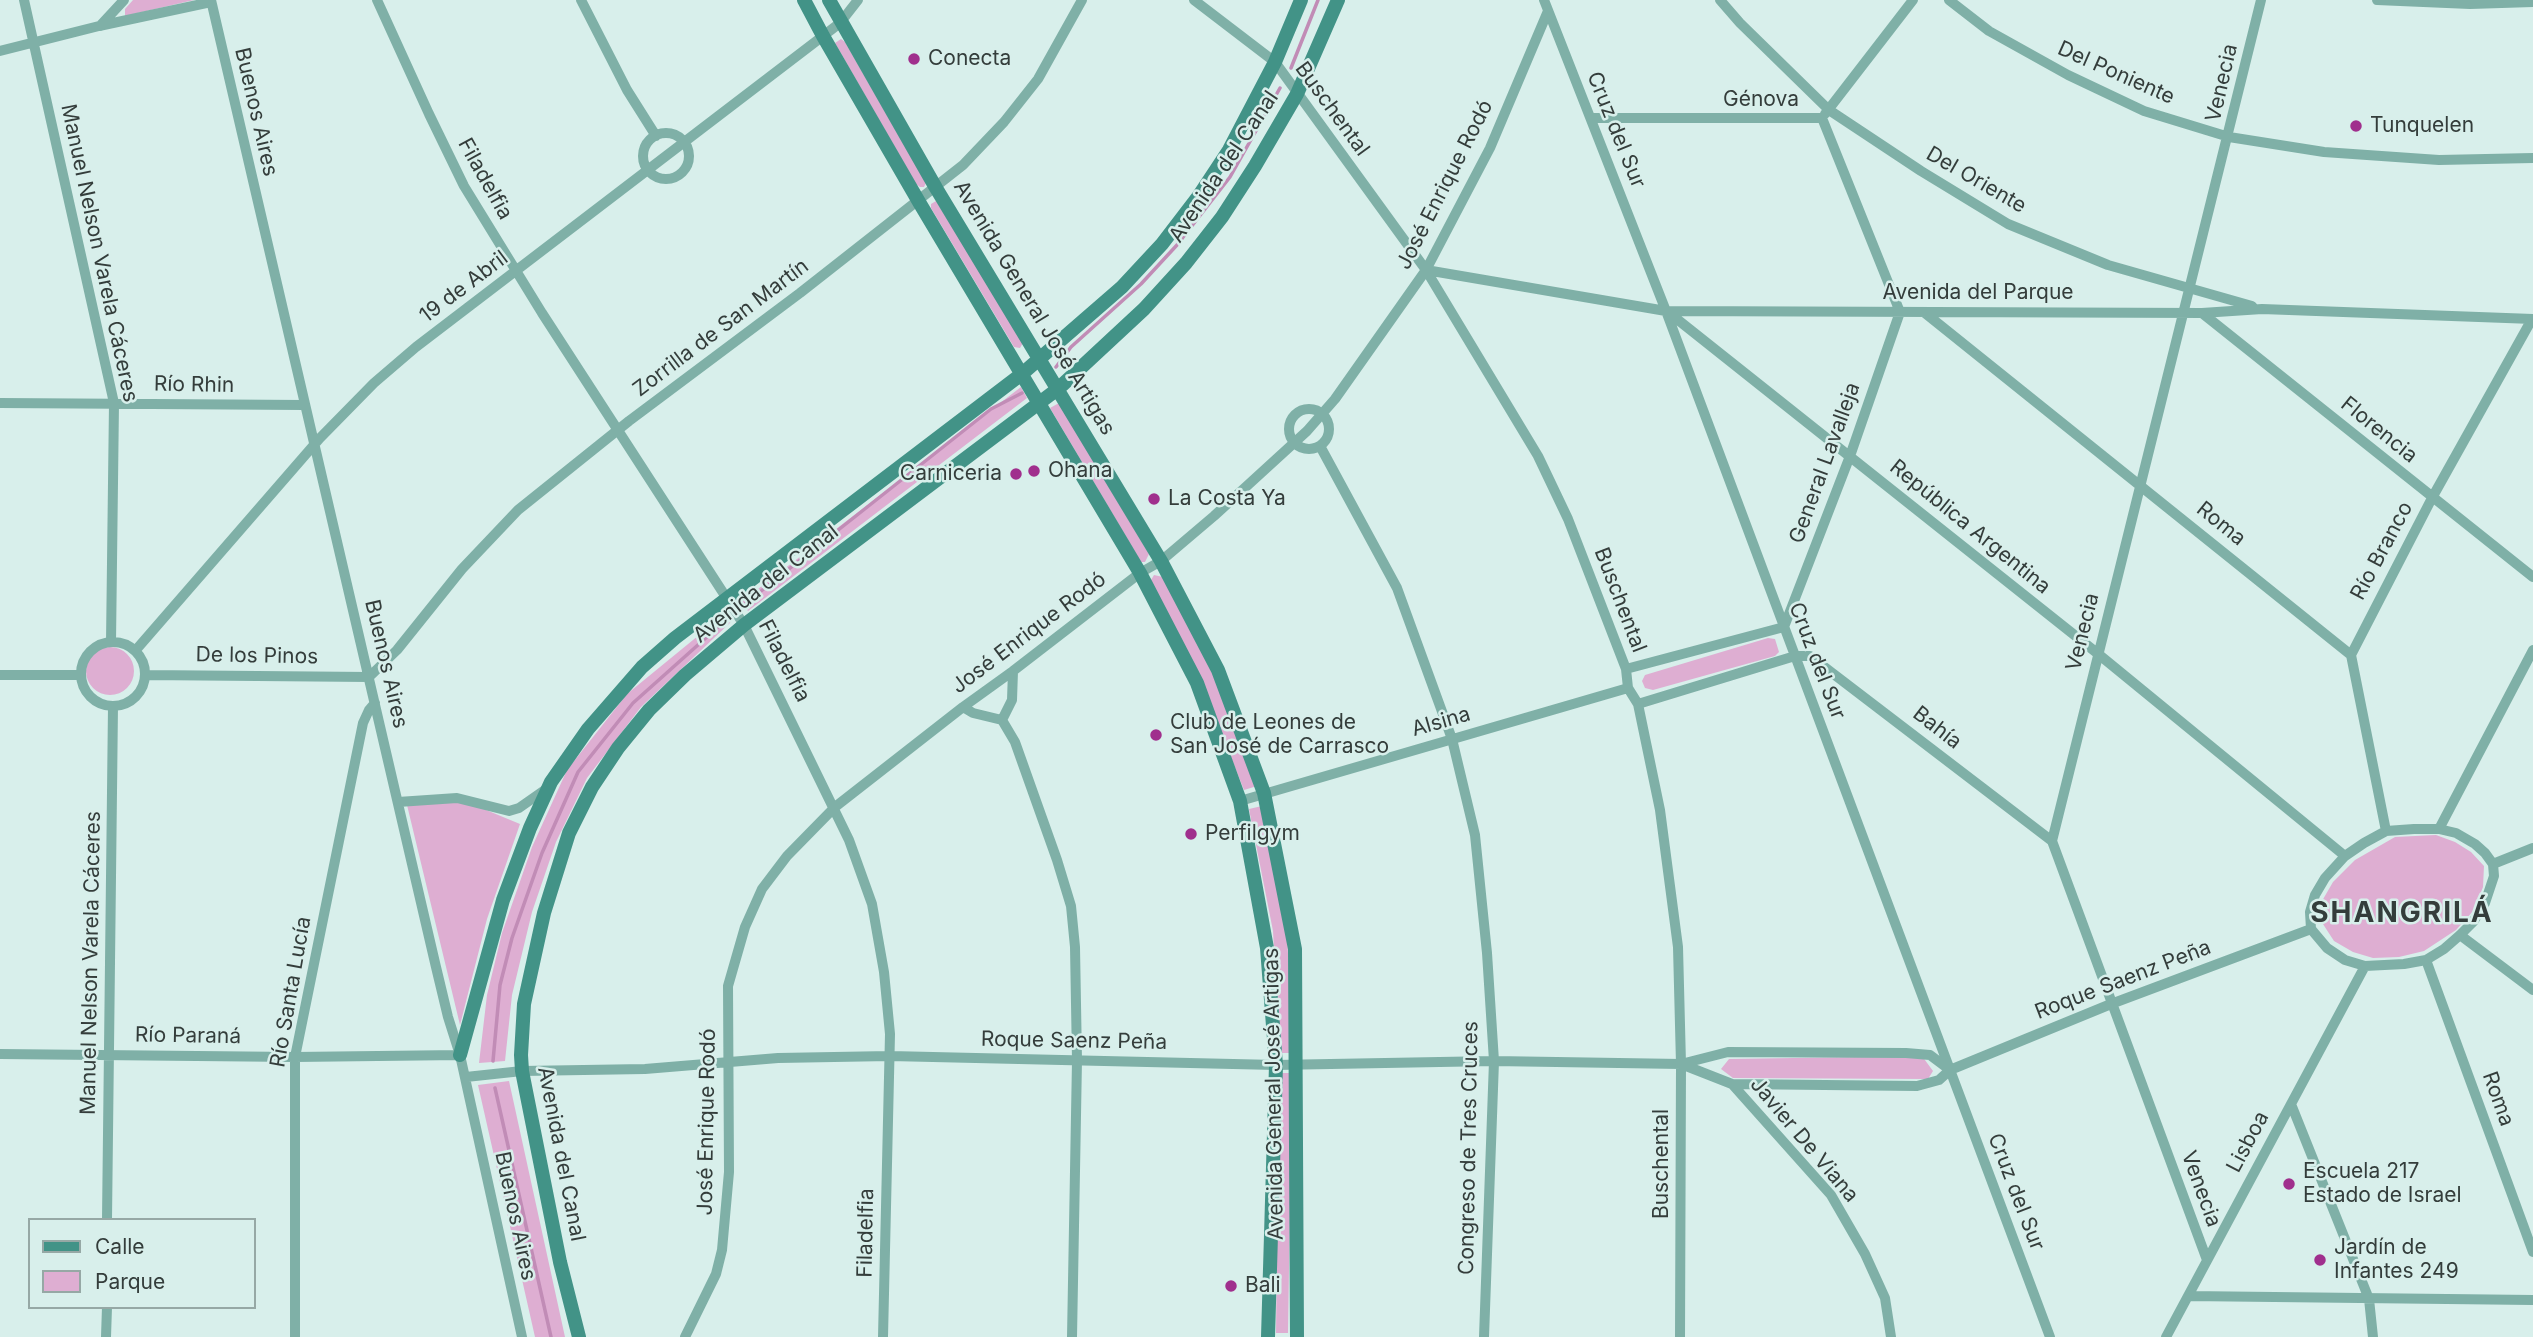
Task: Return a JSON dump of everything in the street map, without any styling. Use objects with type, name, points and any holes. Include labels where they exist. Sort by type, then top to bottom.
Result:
[{"type":"street","name":"Manuel Nelson Varela Cáceres","points":[[24,0],[114,403],[111,642]]},
{"type":"street","points":[[99,26],[124,0]]},
{"type":"street","name":"Filadelfia","points":[[377,0],[464,186],[744,625],[835,807],[872,904],[891,1034],[883,1337]]},
{"type":"street","points":[[581,0],[627,90],[656,135]]},
{"type":"street","name":"Avenida General José Artigas","points":[[804,0],[822,36],[919,202],[1140,573],[1197,684],[1240,801],[1267,948],[1276,1065],[1268,1337]]},
{"type":"street","name":"Avenida General José Artigas","points":[[828,0],[936,188],[1161,561],[1218,670],[1264,793],[1295,949],[1297,1337]]},
{"type":"street","name":"19 de Abril","points":[[135,651],[320,438],[374,383],[416,347],[840,23],[858,0]]},
{"type":"street","name":"Zorrilla de San Martín","points":[[369,677],[397,650],[461,569],[518,510],[618,429],[919,202],[963,164],[1038,79],[1082,0]]},
{"type":"street","name":"Buschental","points":[[1194,0],[1275,62],[1426,270],[1538,456],[1568,519],[1626,669],[1628,688],[1637,704],[1660,810],[1678,947],[1681,1064],[1680,1337]]},
{"type":"street","name":"Avenida del Canal","points":[[460,1055],[503,900],[530,828],[549,787],[588,729],[642,667],[675,638],[1041,359],[1122,287],[1169,234],[1229,150],[1275,62],[1301,0]]},
{"type":"street","name":"Avenida del Canal","points":[[579,1337],[522,1071],[524,1004],[544,913],[569,833],[586,799],[618,748],[649,710],[685,675],[744,625],[1059,388],[1144,309],[1186,263],[1222,217],[1297,94],[1338,0]]},
{"type":"street","name":"Del Oriente","points":[[1720,0],[1825,114],[2008,224],[2108,265],[2262,309]]},
{"type":"street","name":"Génova","points":[[1592,118],[1825,114],[1913,0]]},
{"type":"street","name":"Del Poniente","points":[[1950,0],[1990,31],[2081,81],[2144,111],[2229,137],[2324,152],[2439,160],[2533,158]]},
{"type":"street","name":"Venecia","points":[[2207,1261],[2052,841],[2261,0]]},
{"type":"street","points":[[2376,0],[2470,4],[2533,2]]},
{"type":"street","points":[[0,51],[211,1]]},
{"type":"street","name":"Buenos Aires","points":[[211,1],[448,1017],[466,1077],[522,1337]]},
{"type":"street","name":"Cruz del Sur","points":[[1546,6],[1666,311],[2050,1337]]},
{"type":"street","name":"José Enrique Rodó","points":[[685,1337],[716,1274],[723,1250],[729,1172],[728,986],[745,927],[762,889],[787,856],[835,807],[1140,573],[1161,561],[1214,516],[1322,414],[1426,270],[1490,148],[1546,6]]},
{"type":"street","points":[[1825,114],[1900,312]]},
{"type":"street","points":[[671,133],[684,141],[690,155],[681,174],[667,179],[648,170],[643,158],[644,151],[656,135],[671,133]]},
{"type":"street","name":"Avenida del Parque","points":[[1426,270],[1666,311],[2202,313],[2262,309],[2533,319]]},
{"type":"street","name":"República Argentina","points":[[1666,311],[2097,653],[2345,856]]},
{"type":"street","name":"General Lavalleja","points":[[1784,627],[1850,456],[1900,312]]},
{"type":"street","name":"Roma","points":[[1925,313],[2351,655]]},
{"type":"street","name":"Florencia","points":[[2202,313],[2533,578]]},
{"type":"street","name":"Río Branco","points":[[2351,655],[2432,498],[2533,319]]},
{"type":"street","name":"Río Rhin","points":[[0,403],[304,405]]},
{"type":"street","points":[[1308,409],[1322,414],[1329,427],[1329,434],[1320,446],[1306,449],[1294,442],[1289,429],[1294,415],[1308,409]]},
{"type":"street","name":"Congreso de Tres Cruces","points":[[1320,446],[1397,587],[1452,739],[1475,835],[1494,1061],[1484,1337]]},
{"type":"street","points":[[1626,669],[1784,627]]},
{"type":"street","points":[[111,642],[120,643],[135,651],[144,666],[145,674],[139,693],[132,700],[113,706],[103,704],[88,693],[81,675],[82,666],[93,649],[111,642]]},
{"type":"street","points":[[2439,829],[2533,650]]},
{"type":"street","points":[[2351,655],[2386,831]]},
{"type":"street","points":[[1637,704],[1795,656]]},
{"type":"street","name":"Bahía","points":[[1795,656],[1810,656],[1820,662],[2052,841]]},
{"type":"street","points":[[1002,720],[1012,700],[1013,671]]},
{"type":"street","name":"De los Pinos","points":[[145,674],[369,677]]},
{"type":"street","points":[[0,675],[81,675]]},
{"type":"street","name":"Alsina","points":[[1240,801],[1628,688]]},
{"type":"street","name":"Río Santa Lucía","points":[[295,1337],[295,1057],[363,723],[375,703]]},
{"type":"street","name":"Manuel Nelson Varela Cáceres","points":[[107,1218],[113,706]]},
{"type":"street","points":[[963,707],[973,713],[1002,720],[1016,742],[1071,906],[1075,947],[1077,1060],[1072,1337]]},
{"type":"street","points":[[398,802],[457,798],[509,811],[519,808],[549,787]]},
{"type":"street","points":[[2439,829],[2456,833],[2476,844],[2493,864],[2494,876],[2485,903],[2473,922],[2444,949],[2426,960],[2404,964],[2365,966],[2345,960],[2327,948],[2311,929],[2310,912],[2315,895],[2325,878],[2345,856],[2386,831],[2439,829]]},
{"type":"street","points":[[2493,864],[2533,848]]},
{"type":"street","name":"Roque Saenz Peña","points":[[1681,1064],[1732,1084],[1917,1086],[1939,1080],[1950,1070],[2111,1004],[2311,929]]},
{"type":"street","points":[[2460,935],[2533,990]]},
{"type":"street","name":"Roma","points":[[2426,960],[2533,1252]]},
{"type":"street","name":"Lisboa","points":[[2166,1337],[2365,966]]},
{"type":"street","name":"Roque Saenz Peña","points":[[466,1077],[522,1071],[645,1069],[778,1058],[890,1056],[1276,1065],[1494,1061],[1681,1064],[1728,1052],[1906,1053],[1930,1055],[1950,1070]]},
{"type":"street","name":"Río Paraná","points":[[0,1054],[295,1057],[460,1055]]},
{"type":"street","name":"Javier De Viana","points":[[1732,1084],[1831,1195],[1865,1254],[1885,1298],[1891,1337]]},
{"type":"street","points":[[2291,1104],[2369,1299],[2373,1337]]},
{"type":"street","points":[[2188,1296],[2533,1300]]},
{"type":"street","points":[[106,1337],[107,1309]]},
{"type":"green space","points":[[133,0],[194,0],[125,16],[125,9]]},
{"type":"green space","points":[[841,39],[926,183],[924,187],[916,184],[835,43]]},
{"type":"green space","points":[[936,201],[1024,341],[1020,348],[1014,347],[931,208],[931,204]]},
{"type":"green space","points":[[1021,387],[1027,398],[748,611],[741,602]]},
{"type":"green space","points":[[1059,403],[1149,554],[1145,562],[1141,562],[1050,408]]},
{"type":"green space","points":[[1154,575],[1163,577],[1215,676],[1257,786],[1244,790],[1202,684],[1152,585]]},
{"type":"green space","points":[[726,613],[732,621],[641,707],[587,778],[556,842],[532,912],[512,995],[505,1061],[479,1063],[487,995],[502,933],[532,847],[567,770],[627,694]]},
{"type":"green space","points":[[1768,638],[1775,639],[1779,652],[1775,656],[1653,690],[1645,688],[1642,681],[1645,675]]},
{"type":"green space","points":[[110,647],[127,654],[134,671],[127,688],[110,695],[93,688],[86,671],[93,654]]},
{"type":"green space","points":[[462,800],[520,824],[487,919],[460,1025],[407,805]]},
{"type":"green space","points":[[1262,806],[1287,929],[1292,1053],[1280,1053],[1273,931],[1249,809]]},
{"type":"green space","points":[[2436,835],[2471,852],[2484,866],[2483,887],[2474,910],[2456,930],[2424,951],[2399,957],[2373,958],[2353,952],[2334,941],[2321,921],[2322,901],[2333,882],[2355,860],[2395,837]]},
{"type":"green space","points":[[1922,1056],[1933,1071],[1928,1079],[1733,1078],[1721,1069],[1729,1059]]},
{"type":"green space","points":[[1279,1073],[1292,1073],[1288,1333],[1276,1333]]},
{"type":"green space","points":[[509,1081],[565,1337],[535,1337],[478,1085]]},
{"type":"waterway","points":[[1291,68],[1318,0]]},
{"type":"waterway","points":[[1056,367],[1071,347],[1141,284],[1177,245],[1230,177],[1280,88]]},
{"type":"waterway","points":[[746,603],[991,409],[1022,393]]},
{"type":"waterway","points":[[493,1061],[500,985],[512,938],[542,853],[578,772],[633,703],[727,619]]},
{"type":"waterway","points":[[495,1088],[551,1337]]},
{"type":"place","name":"Conecta","points":[[914,59]]},
{"type":"place","name":"Tunquelen","points":[[2356,126]]},
{"type":"place","name":"Ohana","points":[[1034,471]]},
{"type":"place","name":"Carniceria","points":[[1016,474]]},
{"type":"place","name":"La Costa Ya","points":[[1154,499]]},
{"type":"place","name":"Club de Leones de San José de Carrasco","points":[[1156,735]]},
{"type":"place","name":"Perfilgym","points":[[1191,834]]},
{"type":"place","name":"Escuela 217 Estado de Israel","points":[[2289,1184]]},
{"type":"place","name":"Jardín de Infantes 249","points":[[2320,1260]]},
{"type":"place","name":"Bali","points":[[1231,1286]]},
{"type":"district","name":"SHANGRILÁ","points":[[2402,914]]}]
